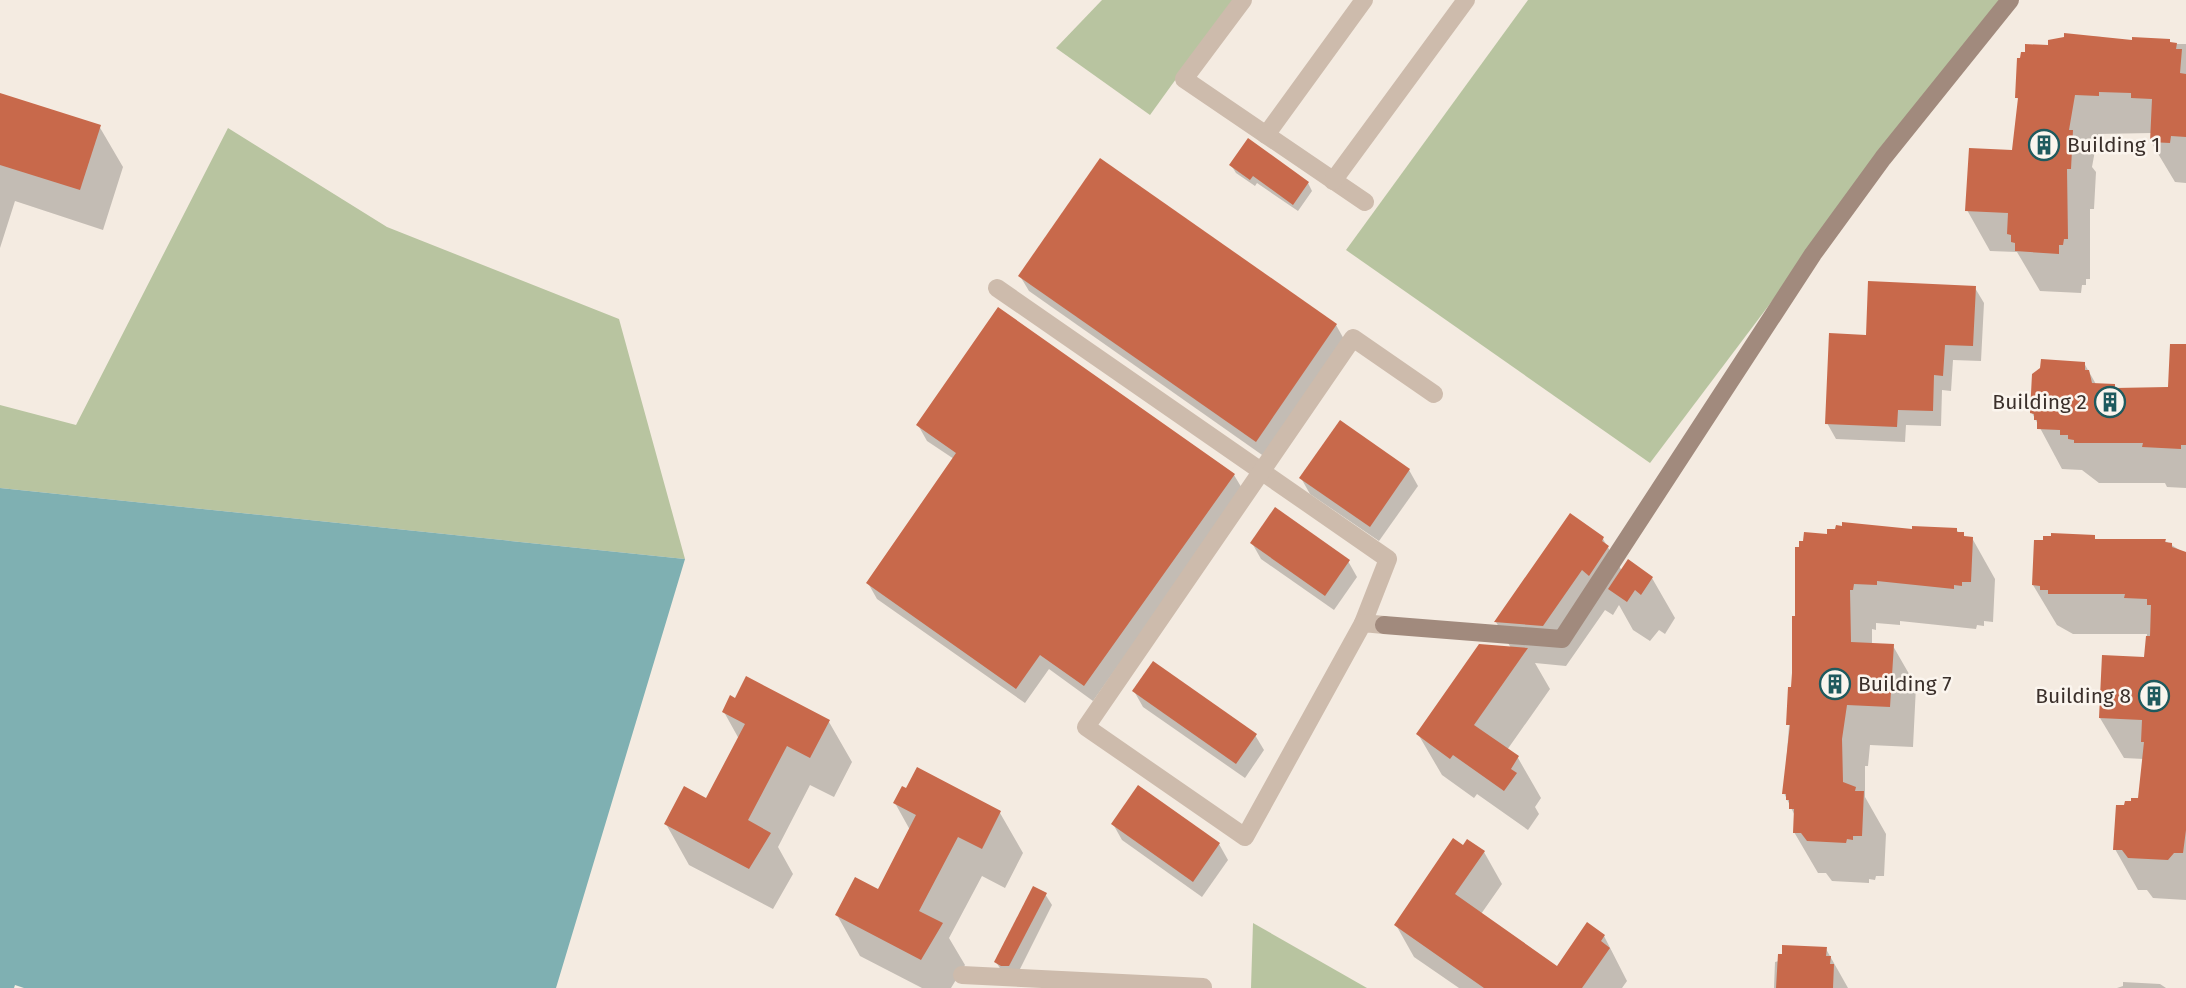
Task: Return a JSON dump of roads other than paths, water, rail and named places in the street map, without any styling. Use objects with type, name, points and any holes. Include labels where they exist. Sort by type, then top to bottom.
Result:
[{"type":"street","points":[[1243,0],[1184,79],[1365,202]]},
{"type":"street","points":[[1266,135],[1364,0]]},
{"type":"street","points":[[1333,181],[1466,0]]},
{"type":"street","points":[[1363,623],[1562,639],[1812,254],[1883,158],[2010,0]]},
{"type":"street","points":[[997,288],[1261,471],[1388,559],[1363,623],[1245,837],[1086,727],[1261,471],[1353,338],[1434,394]]},
{"type":"street","points":[[962,975],[1203,982]]},
{"type":"water","points":[[0,488],[685,559],[556,988],[24,988],[15,985],[14,988],[0,988]]},
{"type":"place","name":"Building 1","points":[[2044,145]]},
{"type":"place","name":"Building 2","points":[[2110,402]]},
{"type":"place","name":"Building 7","points":[[1835,684]]},
{"type":"place","name":"Building 8","points":[[2154,696]]}]
